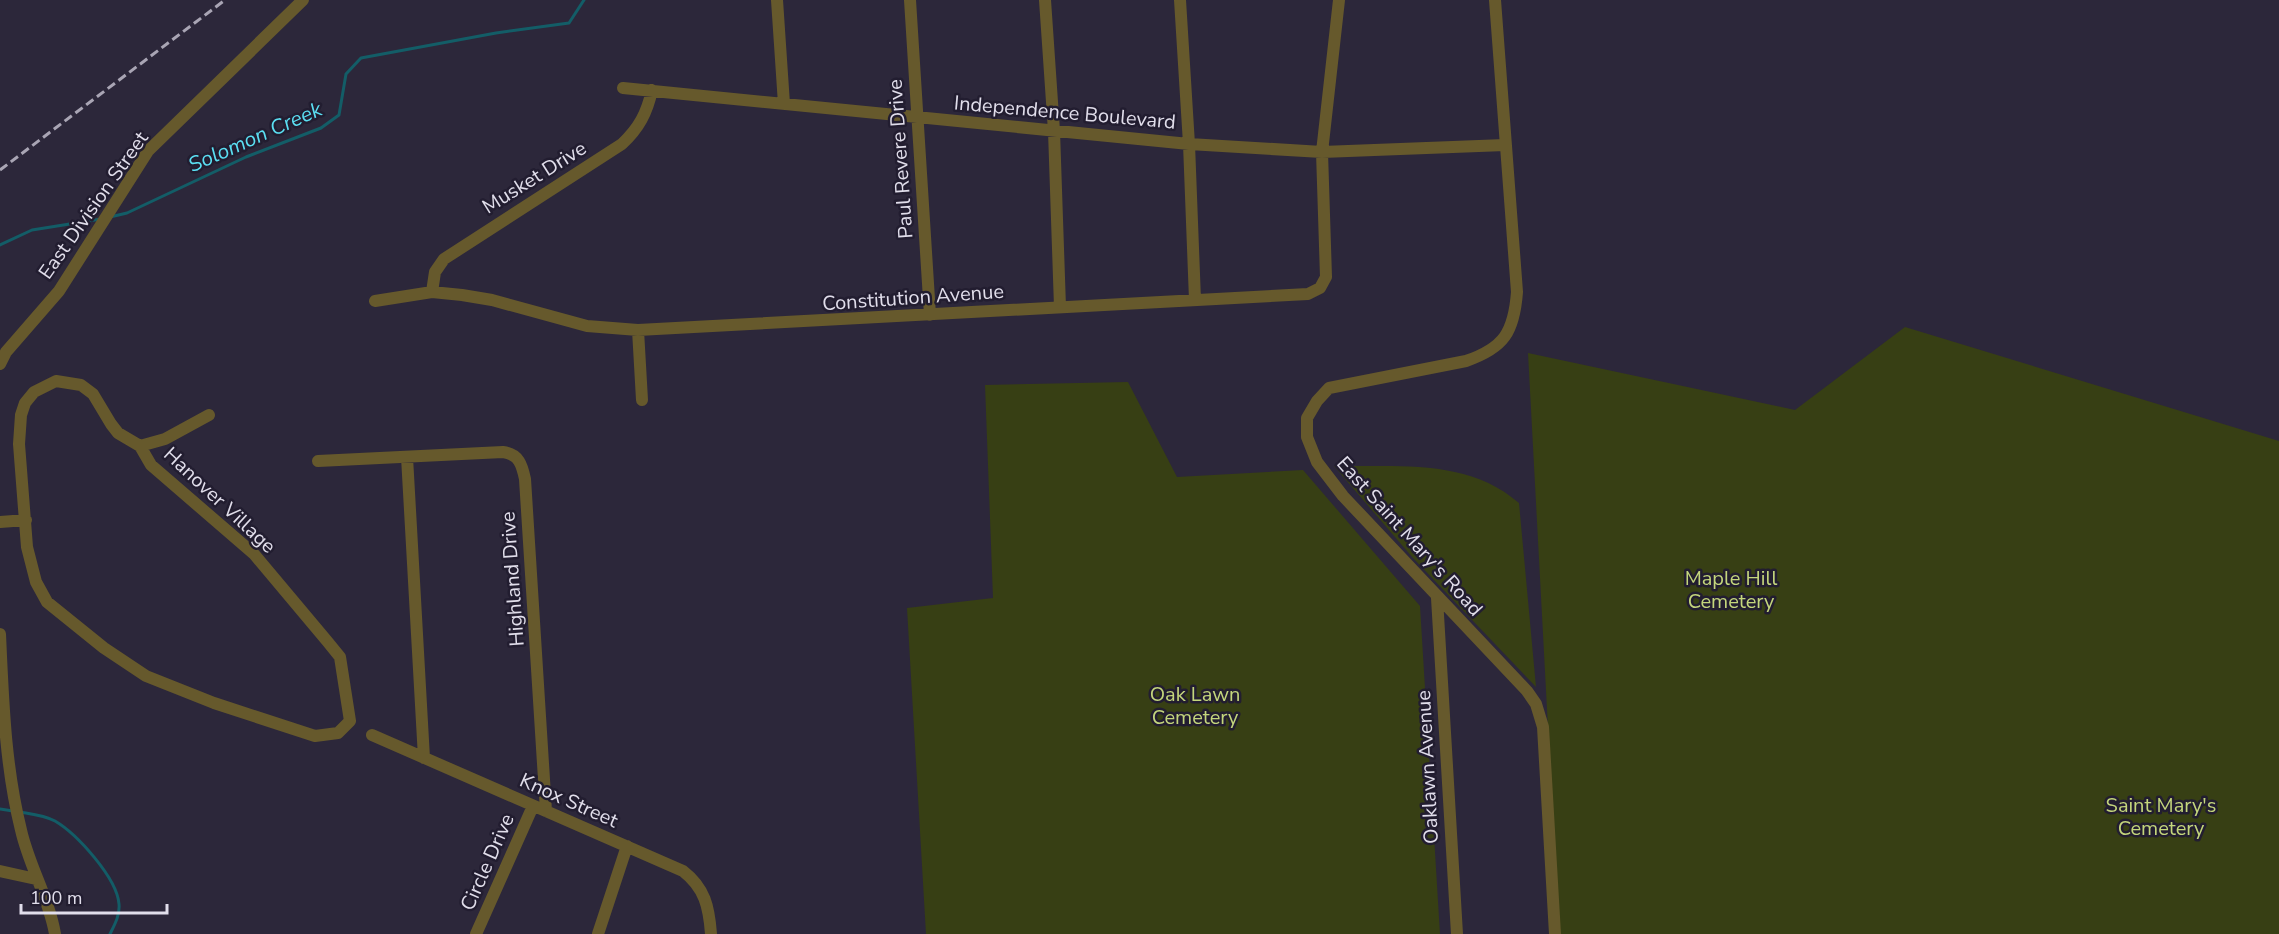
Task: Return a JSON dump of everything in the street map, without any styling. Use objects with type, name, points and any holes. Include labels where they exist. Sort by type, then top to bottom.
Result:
[{"type":"street","name":"East Division Street","points":[[0,364],[6,352],[58,291],[148,151],[303,0]]},
{"type":"street","points":[[777,0],[784,104]]},
{"type":"street","name":"Paul Revere Drive","points":[[910,0],[930,315]]},
{"type":"street","points":[[1046,0],[1054,131],[1059,307]]},
{"type":"street","points":[[1180,0],[1195,300]]},
{"type":"street","name":"Constitution Avenue","points":[[375,301],[432,292],[492,300],[586,326],[638,330],[1308,294],[1320,288],[1326,277],[1322,152],[1339,0]]},
{"type":"street","name":"East Saint Mary's Road","points":[[1495,0],[1516,292],[1515,313],[1507,336],[1488,351],[1466,361],[1329,388],[1317,401],[1307,418],[1307,437],[1317,462],[1343,496],[1527,691],[1540,715],[1555,934]]},
{"type":"street","name":"Independence Boulevard","points":[[623,88],[1189,144],[1322,152],[1505,145]]},
{"type":"street","name":"Musket Drive","points":[[432,292],[435,272],[444,259],[622,144],[637,130],[647,109],[652,90]]},
{"type":"street","points":[[638,330],[642,399]]},
{"type":"street","name":"Hanover Village","points":[[70,381],[81,385],[101,404],[118,433],[140,446],[151,465],[254,554],[340,657],[350,721],[338,733],[315,736],[214,704],[146,676],[104,648],[40,594],[30,562],[19,444],[21,415],[25,403],[44,385],[70,381]]},
{"type":"street","points":[[140,446],[165,439],[209,415]]},
{"type":"street","name":"Highland Drive","points":[[318,461],[503,452],[513,453],[522,466],[546,811]]},
{"type":"street","points":[[407,457],[424,758]]},
{"type":"street","points":[[0,522],[26,520]]},
{"type":"street","name":"Oaklawn Avenue","points":[[1437,598],[1457,934]]},
{"type":"street","points":[[0,634],[3,741],[16,798],[20,829],[36,879],[46,898],[55,934]]},
{"type":"street","name":"Knox Street","points":[[372,735],[667,862],[694,880],[707,903],[711,934]]},
{"type":"street","name":"Circle Drive","points":[[476,934],[533,806]]},
{"type":"street","points":[[598,934],[627,846]]},
{"type":"street","points":[[0,871],[36,879]]},
{"type":"green space","points":[[1905,327],[2279,441],[2279,934],[1559,934],[1528,353],[1795,410]]},
{"type":"green space","name":"Oak Lawn Cemetery","points":[[1128,382],[1177,477],[1303,470],[1420,606],[1440,934],[926,934],[907,608],[993,598],[985,385]]},
{"type":"green space","points":[[1334,466],[1407,466],[1455,472],[1477,478],[1499,489],[1519,503],[1536,687],[1413,558]]},
{"type":"waterway","name":"Solomon Creek","points":[[110,217],[127,213],[246,157],[321,128],[339,115],[346,74],[361,58],[496,33],[569,23],[584,0]]},
{"type":"waterway","name":"Solomon Creek","points":[[0,245],[32,230],[101,219]]},
{"type":"waterway","name":"Solomon Creek","points":[[0,809],[13,811]]},
{"type":"waterway","name":"Solomon Creek","points":[[20,812],[42,816],[64,827],[104,870],[117,894],[119,904],[118,916],[110,934]]},
{"type":"railway","points":[[0,170],[225,0]]},
{"type":"park label","name":"Maple Hill Cemetery","points":[[1731,590]]},
{"type":"park label","name":"Saint Mary's Cemetery","points":[[2161,816]]}]
